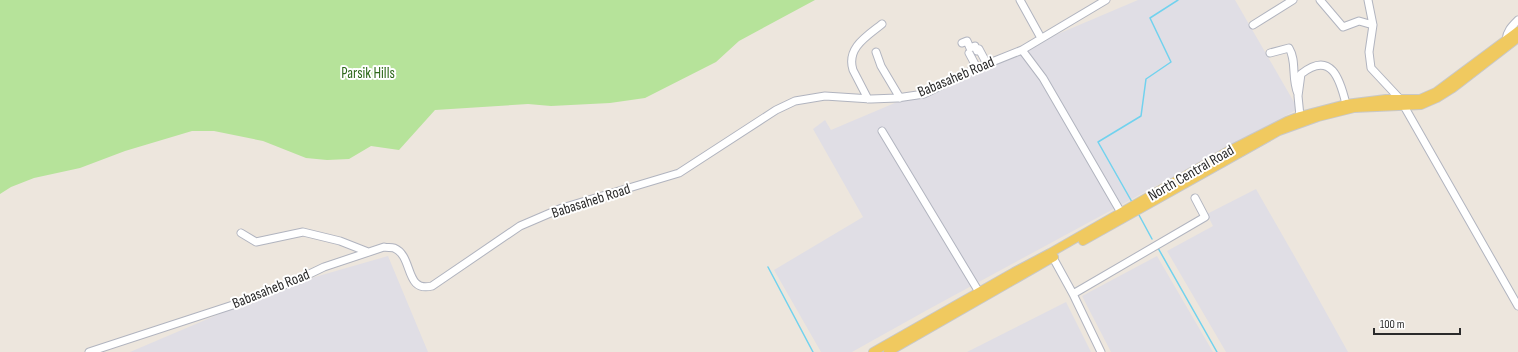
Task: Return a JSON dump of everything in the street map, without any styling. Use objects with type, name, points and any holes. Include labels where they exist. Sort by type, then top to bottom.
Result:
[{"type":"main road","name":"North Central Road","points":[[888,352],[981,296],[1125,213],[1279,131],[1318,116],[1354,108],[1420,99],[1436,92],[1514,39]]},
{"type":"main road","name":"North Central Road","points":[[1125,213],[1145,199],[1228,152],[1300,116],[1346,104],[1402,102]]},
{"type":"main road","name":"North Central Road","points":[[873,352],[981,296]]},
{"type":"street","points":[[1020,0],[1041,38]]},
{"type":"street","name":"Babasaheb Road","points":[[90,352],[239,303],[324,267],[384,247],[394,248],[401,254],[405,260],[412,279],[418,285],[425,288],[432,286],[520,226],[562,208],[680,173],[776,110],[795,101],[825,96],[868,99],[900,98],[924,94],[977,68],[1022,50],[1106,0]]},
{"type":"street","points":[[1253,25],[1293,0]]},
{"type":"street","points":[[1320,0],[1342,27],[1359,21],[1373,25]]},
{"type":"street","points":[[1368,0],[1373,25],[1369,52],[1371,68],[1402,102],[1518,306]]},
{"type":"street","points":[[1514,39],[1507,33],[1518,20]]},
{"type":"street","points":[[868,99],[851,65],[853,52],[856,46],[882,24]]},
{"type":"street","points":[[962,43],[967,41],[970,48],[975,46],[987,64]]},
{"type":"street","points":[[1270,53],[1289,48],[1294,57],[1294,86],[1298,96]]},
{"type":"street","points":[[1022,50],[1043,78],[1125,213]]},
{"type":"street","points":[[876,52],[881,66],[900,98]]},
{"type":"street","points":[[969,53],[977,68]]},
{"type":"street","points":[[1300,116],[1298,96],[1301,74],[1310,67],[1330,67],[1335,72],[1342,88],[1346,104]]},
{"type":"street","points":[[882,131],[981,296]]},
{"type":"street","points":[[1073,294],[1205,217],[1195,198]]},
{"type":"street","points":[[241,233],[256,242],[303,232],[340,241],[368,252]]},
{"type":"street","points":[[1051,255],[1073,294],[1101,352]]},
{"type":"shaded area","points":[[1138,0],[1235,0],[1298,109],[852,352],[821,352],[774,270],[863,217],[813,129],[825,120],[831,130]]},
{"type":"shaded area","points":[[1256,189],[1348,352],[1226,352],[1167,251],[1213,226],[1207,214]]},
{"type":"shaded area","points":[[388,256],[428,352],[130,352],[231,309],[308,279]]},
{"type":"shaded area","points":[[1157,256],[1213,352],[1111,352],[1082,296]]},
{"type":"shaded area","points":[[1066,302],[1091,352],[967,352]]},
{"type":"green space","name":"Parsik Hills","points":[[0,0],[815,0],[739,41],[716,62],[645,98],[610,103],[551,106],[528,104],[435,110],[399,150],[371,146],[349,159],[327,160],[306,158],[263,141],[214,131],[192,131],[125,151],[80,168],[34,178],[11,187],[0,194]]},
{"type":"waterway","points":[[1132,202],[1098,142],[1141,116],[1146,79],[1171,62],[1150,18],[1178,0]]},
{"type":"waterway","points":[[1139,215],[1152,239]]},
{"type":"waterway","points":[[1158,248],[1217,352]]},
{"type":"waterway","points":[[768,267],[813,352]]}]
